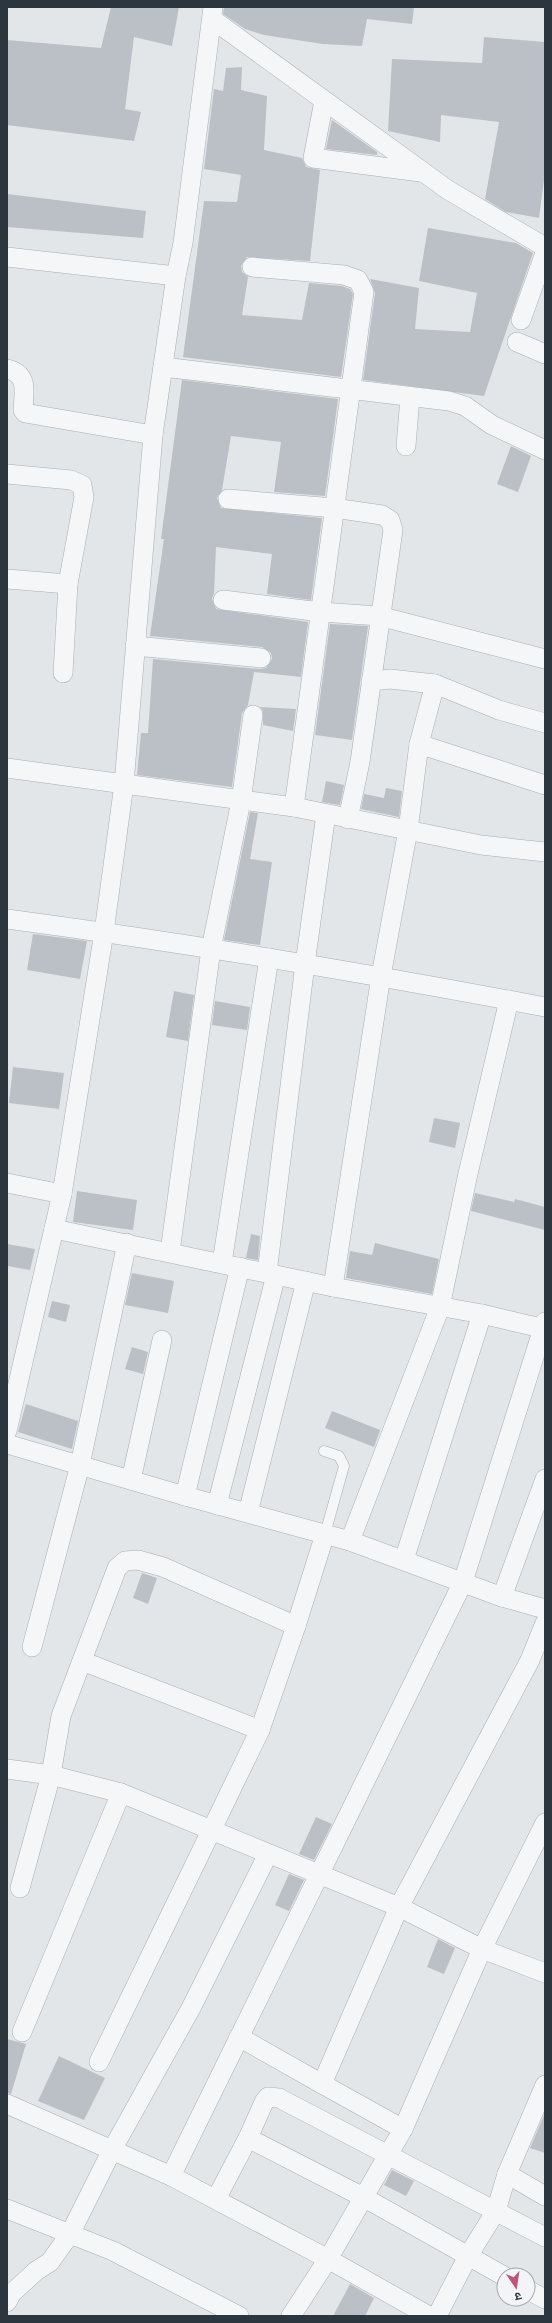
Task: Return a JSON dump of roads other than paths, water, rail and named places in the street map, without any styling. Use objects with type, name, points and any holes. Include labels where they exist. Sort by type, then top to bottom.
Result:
[{"type":"street","points":[[213,13],[324,101],[423,173],[454,194],[545,248]]},
{"type":"street","points":[[7,1431],[62,1194],[104,932],[124,784],[153,435],[176,276],[183,243],[213,13]]},
{"type":"street","points":[[324,101],[313,158],[423,173]]},
{"type":"street","points":[[521,320],[545,253]]},
{"type":"street","points":[[7,257],[176,276]]},
{"type":"street","points":[[252,267],[344,275],[358,280],[364,292],[294,807]]},
{"type":"street","points":[[518,342],[545,354]]},
{"type":"street","points":[[163,367],[449,401],[465,406],[492,425],[545,450]]},
{"type":"street","points":[[7,369],[21,376],[25,383],[23,410],[25,413],[153,435]]},
{"type":"street","points":[[406,446],[410,397]]},
{"type":"street","points":[[7,474],[71,480],[82,485],[84,497],[68,584],[62,673]]},
{"type":"street","points":[[228,499],[334,508],[382,515],[390,520],[393,530],[379,616],[360,762],[348,818]]},
{"type":"street","points":[[7,579],[68,584]]},
{"type":"street","points":[[223,600],[321,612],[379,616],[545,659]]},
{"type":"street","points":[[135,646],[261,658]]},
{"type":"street","points":[[371,681],[390,679],[435,684],[499,710],[545,723]]},
{"type":"street","points":[[333,1287],[380,976],[408,830],[419,744],[435,684]]},
{"type":"street","points":[[170,1252],[211,950],[241,801],[253,715]]},
{"type":"street","points":[[419,744],[545,785]]},
{"type":"street","points":[[7,768],[294,807],[481,845],[545,852]]},
{"type":"street","points":[[217,1505],[272,1274],[305,964],[326,814]]},
{"type":"street","points":[[7,919],[104,932],[380,976],[545,1007]]},
{"type":"street","points":[[185,1496],[231,1265],[268,958]]},
{"type":"street","points":[[350,1541],[440,1307],[467,1178],[509,1000]]},
{"type":"street","points":[[7,1183],[62,1194]]},
{"type":"street","points":[[54,1229],[333,1287],[482,1314],[544,1327],[463,1582],[171,2176]]},
{"type":"street","points":[[32,1647],[80,1465],[127,1243]]},
{"type":"street","points":[[248,1513],[306,1281]]},
{"type":"street","points":[[404,1560],[482,1314]]},
{"type":"street","points":[[131,1480],[162,1340]]},
{"type":"street","points":[[7,1444],[185,1496],[350,1541],[502,1597],[545,1609]]},
{"type":"street","points":[[502,1597],[545,1479]]},
{"type":"street","points":[[99,2062],[260,1730],[296,1626],[325,1534]]},
{"type":"street","points":[[20,1888],[51,1775],[61,1716],[117,1568],[126,1562],[138,1560],[163,1567],[296,1626]]},
{"type":"street","points":[[322,2084],[399,1907],[530,1660],[545,1624]]},
{"type":"street","points":[[82,1660],[260,1730]]},
{"type":"street","points":[[7,1769],[51,1775],[121,1793],[399,1907],[482,1949],[545,1973]]},
{"type":"street","points":[[22,2032],[121,1793]]},
{"type":"street","points":[[291,2316],[328,2259],[403,2129],[482,1949],[545,1823]]},
{"type":"street","points":[[7,2302],[17,2289],[36,2271],[50,2262],[70,2234],[112,2150],[192,2008],[268,1854]]},
{"type":"street","points":[[239,2037],[403,2129]]},
{"type":"street","points":[[437,2316],[468,2256],[496,2211],[507,2174],[545,2085]]},
{"type":"street","points":[[216,2199],[248,2138],[264,2102],[268,2097],[279,2098],[545,2237]]},
{"type":"street","points":[[7,2104],[171,2176],[328,2259],[429,2316]]},
{"type":"street","points":[[248,2138],[363,2197],[496,2272]]},
{"type":"street","points":[[507,2174],[545,2196]]},
{"type":"street","points":[[7,2209],[113,2251],[239,2316]]},
{"type":"street","points":[[536,2294],[545,2299]]},
{"type":"lane","points":[[324,1451],[339,1456],[344,1466],[325,1534]]}]
